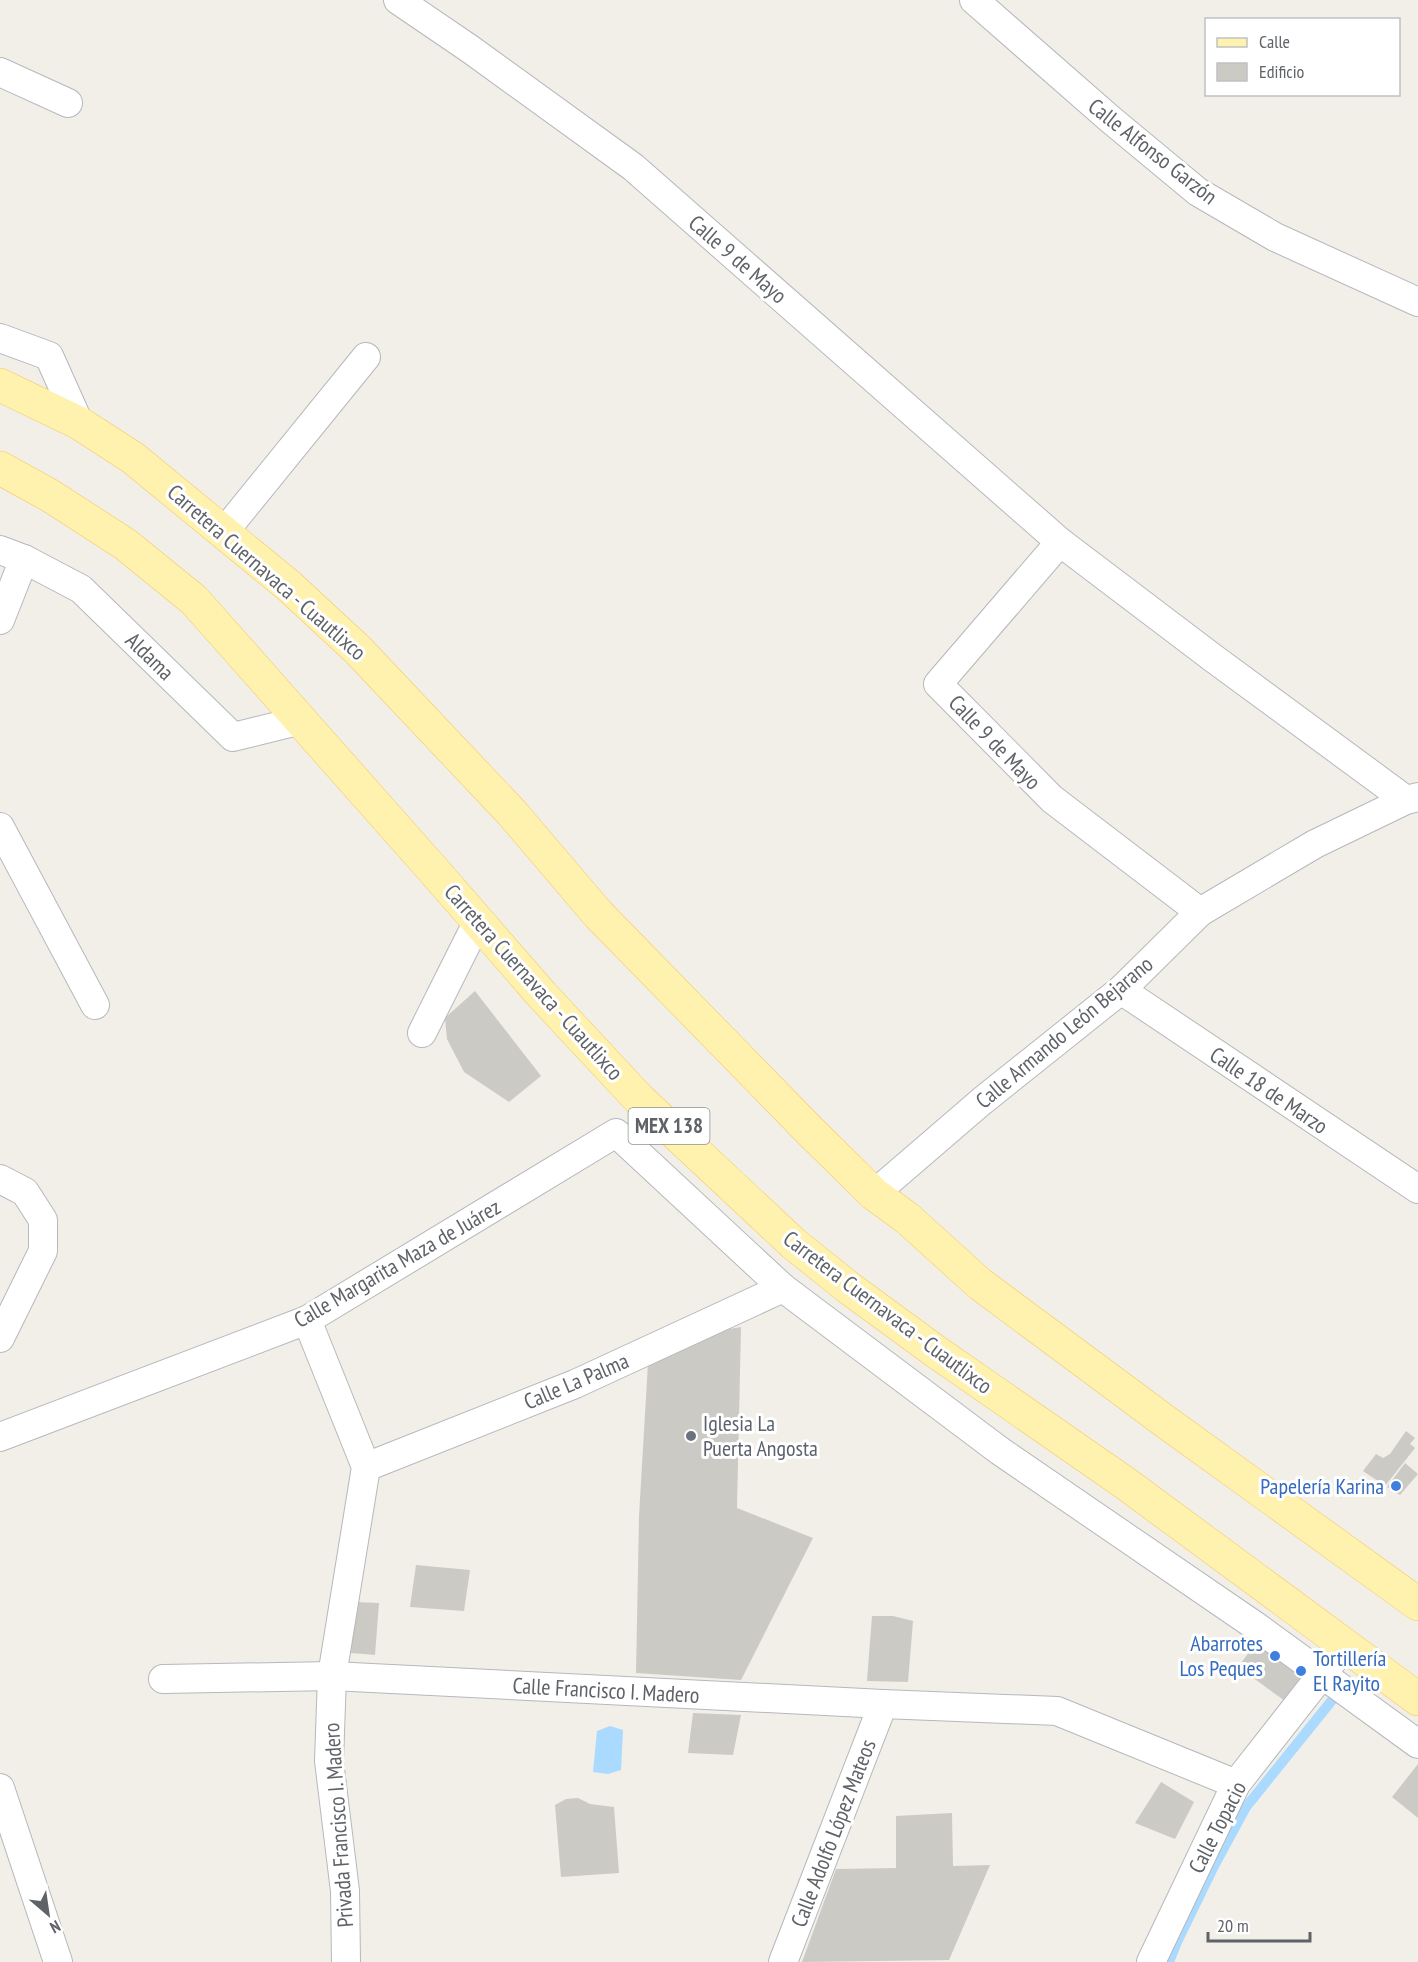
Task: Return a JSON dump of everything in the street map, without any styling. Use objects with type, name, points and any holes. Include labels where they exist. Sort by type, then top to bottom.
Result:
[{"type":"main road","name":"Carretera Cuernavaca - Cuautlixco","points":[[0,385],[79,423],[133,458],[289,586],[358,650],[512,813],[598,914],[874,1194],[907,1218],[980,1284],[1418,1604]]},
{"type":"main road","name":"Carretera Cuernavaca - Cuautlixco","points":[[0,468],[49,495],[125,544],[194,600],[542,995],[639,1098],[794,1244],[849,1288],[935,1351],[1125,1483],[1418,1699]]},
{"type":"street","name":"Calle 9 de Mayo","points":[[398,0],[633,166],[1060,542],[1213,658],[1412,799]]},
{"type":"street","name":"Calle Alfonso Garzón","points":[[974,0],[1110,119],[1198,192],[1275,237],[1418,303]]},
{"type":"street","points":[[0,72],[68,103]]},
{"type":"street","points":[[0,338],[49,356],[79,423]]},
{"type":"street","points":[[224,532],[366,357]]},
{"type":"street","name":"Calle 9 de Mayo","points":[[1060,542],[938,684],[1052,800],[1200,912]]},
{"type":"street","points":[[0,620],[12,555]]},
{"type":"street","name":"Aldama","points":[[12,555],[81,589],[233,737],[302,720]]},
{"type":"street","name":"Calle Armando León Bejarano","points":[[874,1194],[982,1101],[1121,990],[1200,912],[1315,844],[1412,799]]},
{"type":"street","points":[[0,826],[95,1005]]},
{"type":"street","points":[[422,1033],[478,921]]},
{"type":"street","name":"Calle 18 de Marzo","points":[[1121,990],[1418,1190]]},
{"type":"street","name":"Calle Margarita Maza de Juárez","points":[[0,1437],[307,1320],[616,1133],[783,1288]]},
{"type":"street","points":[[0,1179],[25,1192],[43,1220],[43,1251],[0,1338]]},
{"type":"street","points":[[783,1288],[1000,1451],[1323,1675],[1418,1744]]},
{"type":"street","name":"Calle La Palma","points":[[366,1467],[575,1383],[783,1288]]},
{"type":"street","points":[[163,1679],[332,1676],[366,1467],[307,1320]]},
{"type":"street","name":"Calle Topacio","points":[[1151,1962],[1236,1784],[1323,1675],[1344,1645]]},
{"type":"street","name":"Calle Francisco I. Madero","points":[[332,1676],[1057,1711],[1236,1784]]},
{"type":"street","name":"Privada Francisco I. Madero","points":[[332,1676],[329,1761],[345,1891],[346,1962]]},
{"type":"street","name":"Calle Adolfo López Mateos","points":[[783,1962],[883,1704]]},
{"type":"street","points":[[0,1788],[58,1962]]},
{"type":"water","points":[[610,1726],[623,1730],[621,1770],[608,1774],[593,1772],[597,1731]]},
{"type":"building","points":[[475,991],[541,1076],[509,1102],[464,1072],[447,1039],[445,1018]]},
{"type":"building","name":"Iglesia La Puerta Angosta","points":[[741,1327],[737,1508],[813,1538],[741,1680],[636,1673],[639,1516],[648,1363],[705,1333]]},
{"type":"building","points":[[1406,1431],[1415,1438],[1410,1444],[1415,1448],[1385,1486],[1363,1471],[1376,1454],[1383,1458],[1390,1454]]},
{"type":"building","points":[[1405,1463],[1418,1474],[1400,1495],[1387,1487]]},
{"type":"building","points":[[416,1565],[470,1570],[464,1611],[410,1607]]},
{"type":"building","points":[[355,1602],[379,1603],[375,1655],[351,1653]]},
{"type":"building","points":[[872,1616],[893,1616],[913,1621],[908,1682],[867,1681]]},
{"type":"building","points":[[1259,1639],[1308,1674],[1285,1701],[1238,1667]]},
{"type":"building","points":[[693,1713],[741,1715],[733,1755],[688,1753]]},
{"type":"building","points":[[1418,1764],[1418,1818],[1392,1797]]},
{"type":"building","points":[[1161,1782],[1194,1802],[1175,1839],[1135,1823]]},
{"type":"building","points":[[578,1798],[590,1804],[614,1807],[619,1873],[561,1877],[555,1805],[566,1799]]},
{"type":"building","points":[[952,1813],[953,1866],[990,1865],[949,1960],[802,1962],[836,1869],[896,1868],[896,1816]]},
{"type":"waterway","points":[[1169,1962],[1214,1866],[1246,1807],[1333,1699]]},
{"type":"place","name":"Iglesia La Puerta Angosta","points":[[691,1436]]},
{"type":"place","name":"Papelería Karina","points":[[1396,1486]]},
{"type":"place","name":"Abarrotes Los Peques","points":[[1275,1656]]},
{"type":"place","name":"Tortillería El Rayito","points":[[1301,1671]]}]
